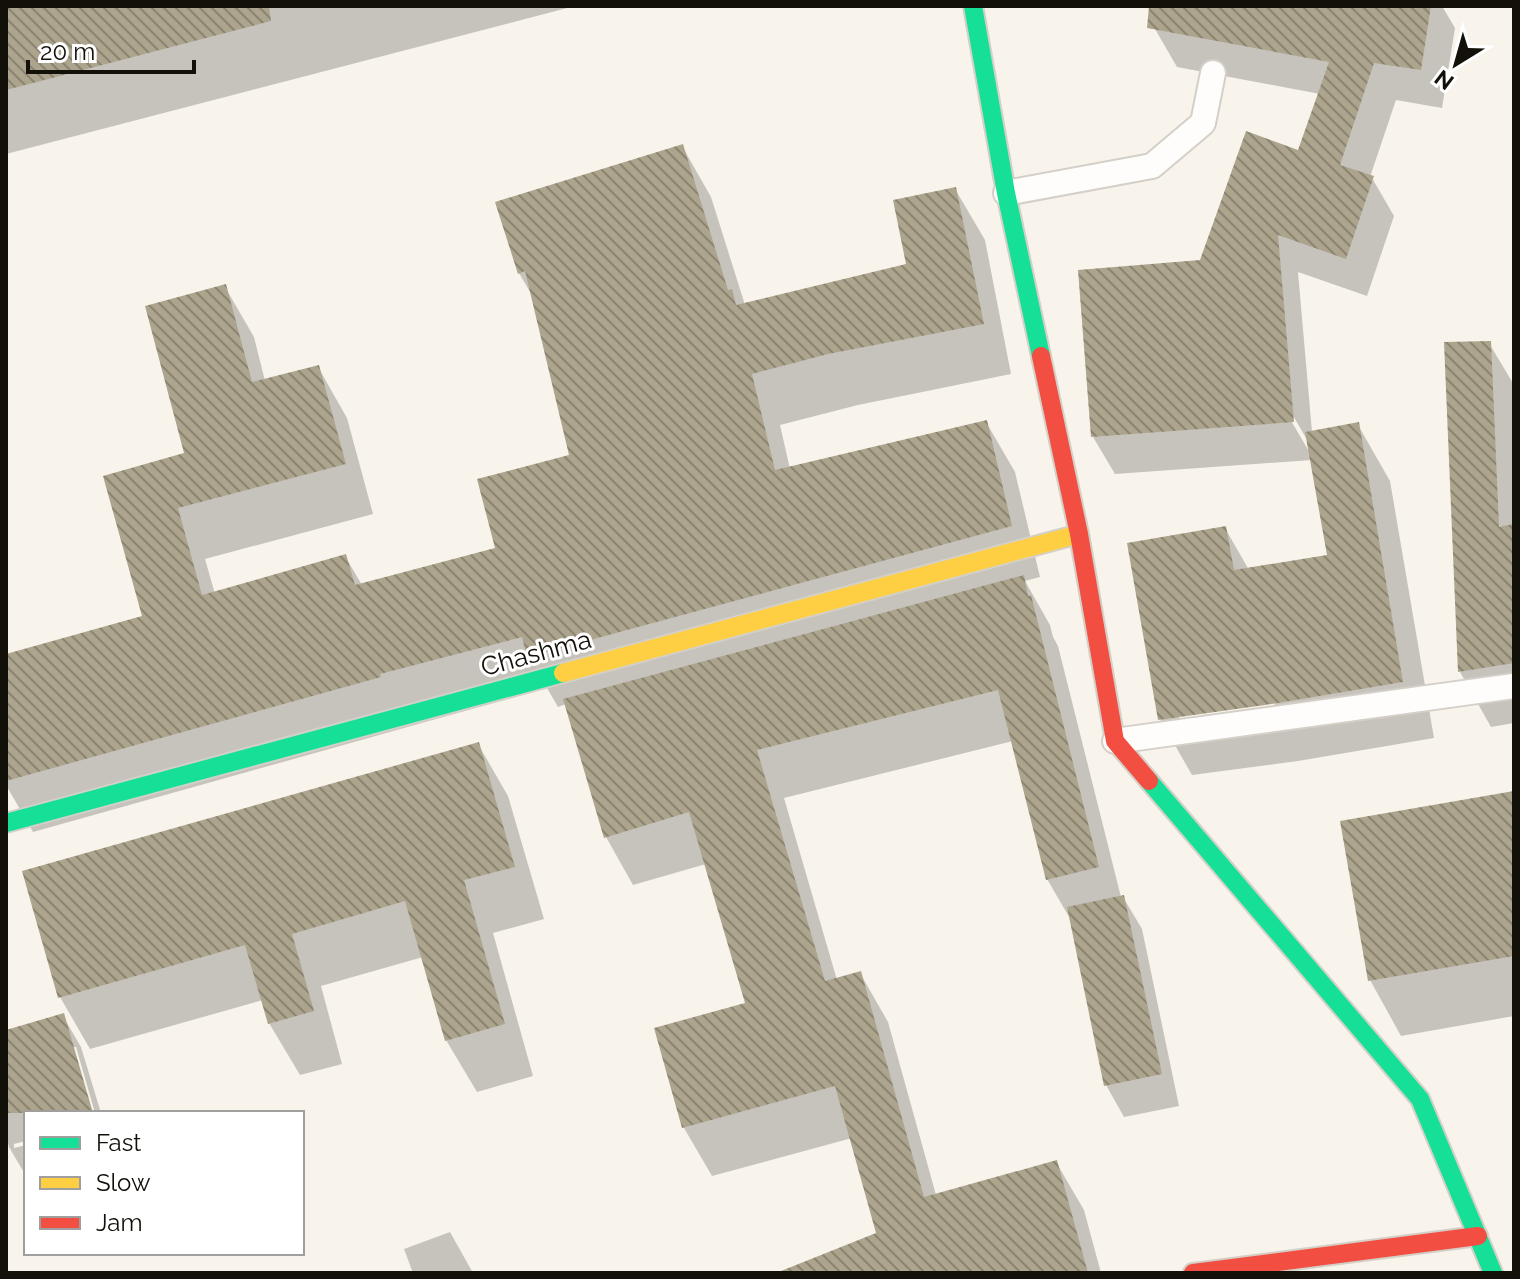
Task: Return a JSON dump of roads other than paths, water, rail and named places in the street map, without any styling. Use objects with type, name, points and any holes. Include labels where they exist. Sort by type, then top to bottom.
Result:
[{"type":"street","points":[[973,6],[1006,193],[1079,534],[1115,741],[1420,1099],[1493,1273]]},
{"type":"street","name":"Chashma","points":[[6,823],[1079,534]]},
{"type":"street","points":[[1193,1273],[1478,1236]]},
{"type":"lane","points":[[1006,193],[1152,166],[1203,123],[1213,73]]},
{"type":"lane","points":[[1115,741],[1514,686]]}]
